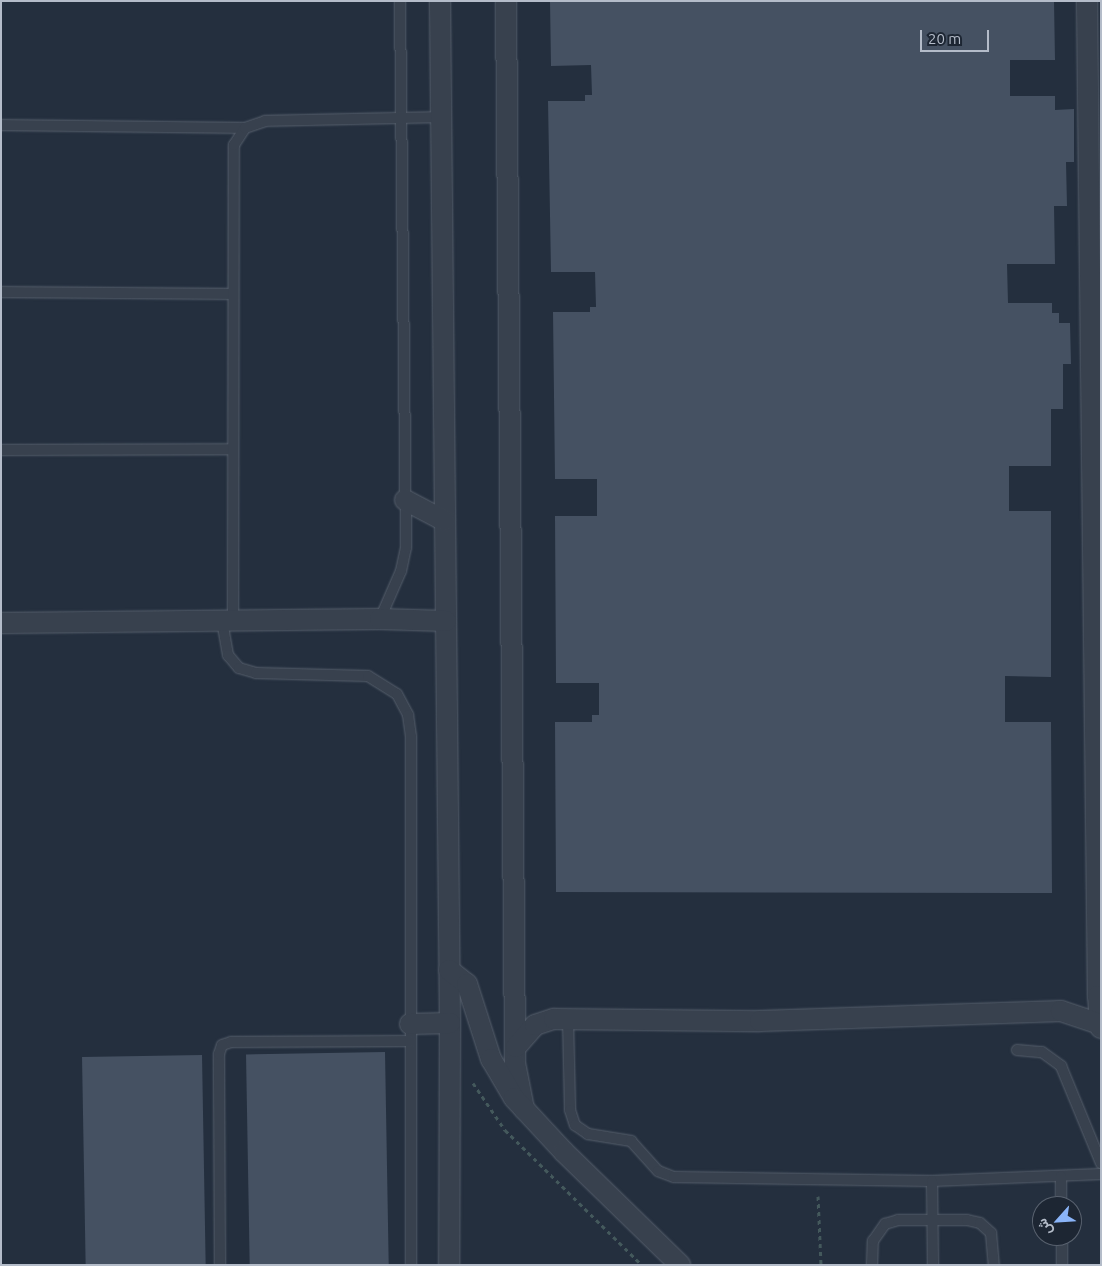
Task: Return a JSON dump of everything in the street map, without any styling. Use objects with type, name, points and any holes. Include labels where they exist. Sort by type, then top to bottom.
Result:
[{"type":"street","points":[[440,1],[450,1023],[449,1265]]},
{"type":"street","points":[[506,1],[516,1048],[517,1079],[524,1109]]},
{"type":"street","points":[[516,1048],[535,1025],[554,1019],[888,1019],[1060,1011],[1100,1026],[1087,1]]},
{"type":"street","points":[[405,500],[445,521]]},
{"type":"street","points":[[1,623],[380,619],[446,621]]},
{"type":"street","points":[[449,970],[468,984],[497,1073],[524,1109],[564,1152],[680,1265]]},
{"type":"street","points":[[411,1032],[450,1023]]},
{"type":"lane","points":[[380,619],[404,560],[400,1]]},
{"type":"lane","points":[[1,125],[245,128],[265,121],[440,117]]},
{"type":"lane","points":[[245,128],[238,136],[233,150],[233,449],[227,621],[228,655],[233,662],[247,671],[368,676],[389,687],[404,704],[411,726],[411,1265]]},
{"type":"lane","points":[[1,292],[233,294]]},
{"type":"lane","points":[[1,450],[233,449]]},
{"type":"lane","points":[[568,1019],[572,1118],[588,1134],[631,1142],[658,1170],[674,1177],[818,1181],[932,1181],[1101,1174]]},
{"type":"lane","points":[[220,1265],[219,1054],[222,1045],[231,1042],[411,1032]]},
{"type":"lane","points":[[1018,1050],[1042,1052],[1061,1066],[1101,1163]]},
{"type":"lane","points":[[1061,1176],[1061,1196]]},
{"type":"lane","points":[[932,1181],[932,1265]]},
{"type":"lane","points":[[872,1265],[873,1241],[884,1224],[932,1220],[980,1223],[994,1240],[994,1265]]},
{"type":"lane","points":[[1062,1246],[1062,1265]]},
{"type":"path","points":[[818,1181],[821,1265]]},
{"type":"building","points":[[550,1],[1054,1],[1055,60],[1010,60],[1010,96],[1055,96],[1055,110],[1074,109],[1074,162],[1066,162],[1067,206],[1054,206],[1055,264],[1007,264],[1008,303],[1052,303],[1052,313],[1059,313],[1059,323],[1070,323],[1071,364],[1063,364],[1063,409],[1051,409],[1051,466],[1009,466],[1009,511],[1051,511],[1051,677],[1005,676],[1005,722],[1051,722],[1052,893],[556,892],[555,722],[592,722],[592,715],[599,715],[599,683],[556,683],[555,516],[597,516],[597,479],[555,479],[553,312],[590,312],[590,307],[596,307],[595,272],[551,272],[548,101],[585,101],[585,95],[592,95],[591,65],[551,66]]},
{"type":"building","points":[[385,1052],[389,1265],[250,1265],[246,1054]]},
{"type":"building","points":[[202,1055],[206,1265],[86,1265],[82,1057]]}]
